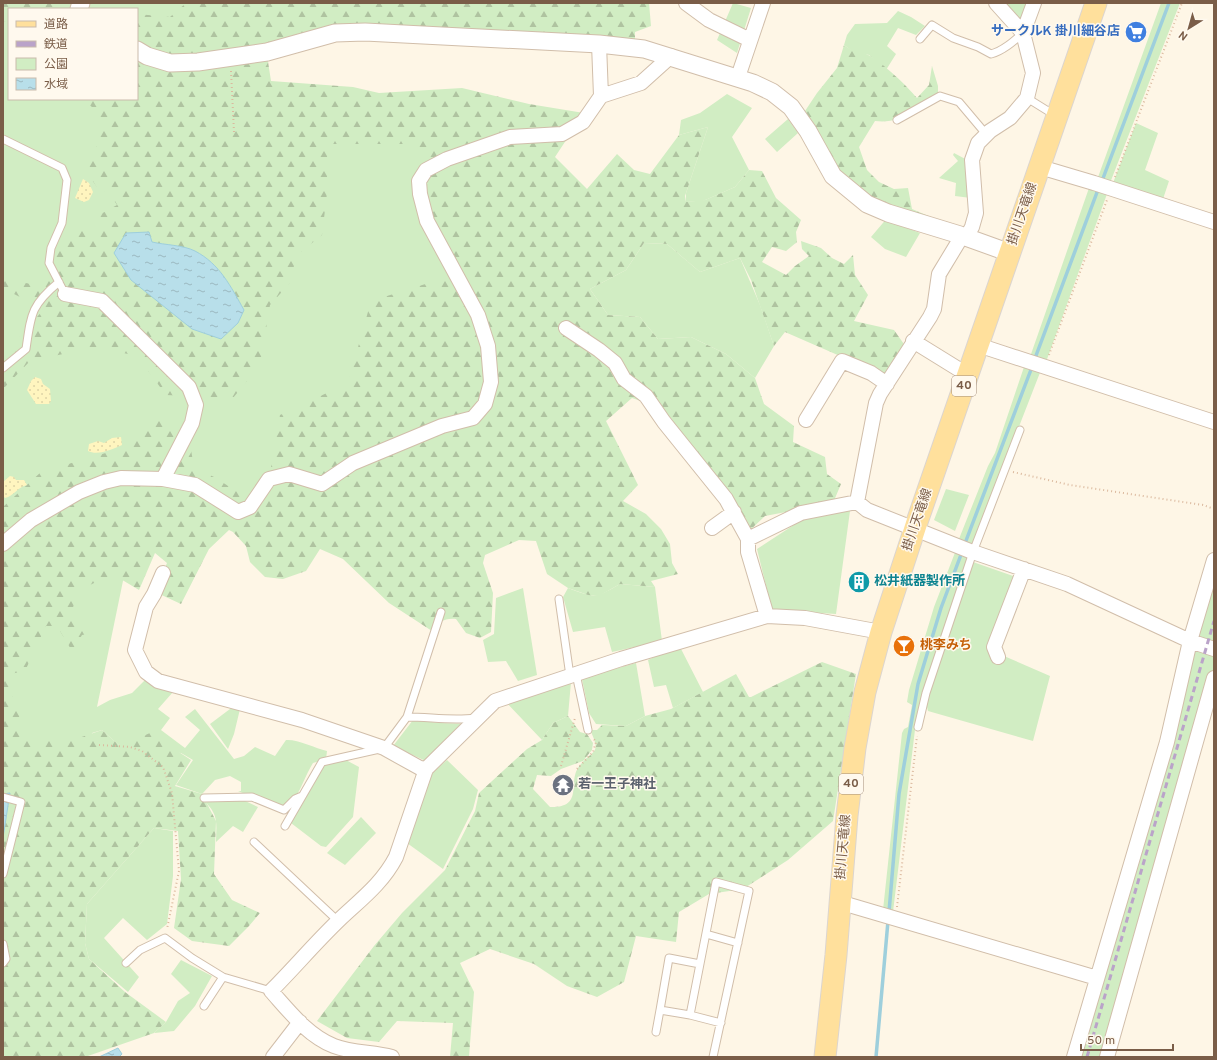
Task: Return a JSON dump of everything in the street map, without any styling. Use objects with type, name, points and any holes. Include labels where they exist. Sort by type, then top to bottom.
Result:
[{"type":"main road","name":"掛川天竜線","points":[[825,1057],[855,748],[865,692],[881,632],[915,528],[1096,3]]},
{"type":"street","points":[[686,3],[709,20],[750,40]]},
{"type":"street","points":[[738,78],[762,3]]},
{"type":"street","points":[[858,502],[876,403],[913,341],[930,318],[934,309],[939,274],[972,227],[976,212],[972,160],[978,143],[986,134],[1010,118],[1027,98],[1033,73],[1023,33],[996,3]]},
{"type":"street","points":[[1023,33],[1034,3]]},
{"type":"street","points":[[138,51],[147,56],[170,64],[230,58],[267,52],[335,34],[365,32],[599,44],[644,49],[753,82],[772,92],[791,107],[808,131],[833,176],[867,204],[888,214],[964,237],[1010,253]]},
{"type":"street","points":[[3,544],[31,520],[79,492],[104,482],[121,478],[163,479],[195,485],[238,512],[250,507],[269,479],[289,474],[322,484],[353,463],[442,426],[473,418],[485,404],[491,382],[488,346],[478,315],[427,221],[420,194],[419,181],[426,170],[446,159],[510,137],[562,134],[583,122],[601,96],[599,44]]},
{"type":"street","points":[[601,96],[640,84],[671,56]]},
{"type":"street","points":[[1040,167],[1109,187],[1214,222]]},
{"type":"street","points":[[65,294],[102,301],[189,387],[196,405],[192,423],[163,479]]},
{"type":"street","points":[[566,328],[599,350],[615,363],[624,379],[646,396],[664,422],[726,499],[748,538],[748,552],[766,616]]},
{"type":"street","points":[[913,341],[968,375]]},
{"type":"street","points":[[978,345],[1214,422]]},
{"type":"street","points":[[806,420],[842,361],[871,373],[887,384]]},
{"type":"street","points":[[748,538],[801,512],[858,502]]},
{"type":"street","points":[[858,502],[867,510],[915,528],[971,552],[1067,584],[1190,642],[1214,649]]},
{"type":"street","points":[[712,528],[734,512]]},
{"type":"street","points":[[1074,1057],[1167,742],[1190,642],[1214,560]]},
{"type":"street","points":[[998,657],[994,647],[1024,569]]},
{"type":"street","points":[[163,573],[154,594],[146,607],[134,650],[146,672],[158,681],[302,720],[384,748],[420,768],[426,769]]},
{"type":"street","points":[[392,1057],[335,1046],[324,1041],[300,1022],[271,991],[338,921],[378,885],[396,857],[426,769],[494,701],[573,675],[766,616],[805,618],[881,632]]},
{"type":"street","points":[[1107,1057],[1214,678]]},
{"type":"street","points":[[839,902],[891,916],[1097,978]]},
{"type":"street","points":[[273,1057],[300,1022]]},
{"type":"lane","points":[[920,39],[932,25],[953,38],[978,46],[991,54],[996,53],[1023,33]]},
{"type":"lane","points":[[897,120],[940,96],[959,102],[986,134]]},
{"type":"lane","points":[[1027,98],[1056,116]]},
{"type":"lane","points":[[3,139],[62,168],[67,180],[62,223],[51,248],[50,263],[65,294]]},
{"type":"lane","points":[[3,368],[26,349],[30,318],[41,297],[59,282]]},
{"type":"lane","points":[[918,727],[926,694],[971,552],[1006,470],[1020,430]]},
{"type":"lane","points":[[559,599],[573,675],[588,730]]},
{"type":"lane","points":[[284,826],[322,762],[384,748],[407,716],[441,612]]},
{"type":"lane","points":[[407,716],[454,720],[478,718]]},
{"type":"lane","points":[[204,798],[252,797],[284,810],[295,799],[302,796]]},
{"type":"lane","points":[[3,797],[21,802],[3,874]]},
{"type":"lane","points":[[254,842],[338,921]]},
{"type":"lane","points":[[690,1015],[716,882],[749,892],[714,1057]]},
{"type":"lane","points":[[706,934],[738,943]]},
{"type":"lane","points":[[126,963],[140,950],[165,938],[192,958],[223,977],[271,991]]},
{"type":"lane","points":[[3,944],[6,959],[3,962]]},
{"type":"lane","points":[[656,1032],[669,958],[700,964]]},
{"type":"lane","points":[[204,1006],[223,977]]},
{"type":"lane","points":[[660,1010],[690,1015],[721,1023]]},
{"type":"path","points":[[230,58],[234,132]]},
{"type":"path","points":[[1006,470],[1070,485],[1203,505],[1214,509]]},
{"type":"path","points":[[561,766],[575,720]]},
{"type":"path","points":[[891,916],[918,727]]},
{"type":"path","points":[[577,769],[595,747],[596,742],[588,730]]},
{"type":"path","points":[[99,745],[130,747],[142,751],[162,767],[172,793],[179,871],[165,938]]},
{"type":"green space","points":[[3,3],[223,3],[259,101],[459,128],[545,435],[131,542],[97,707],[110,700],[132,693],[145,680],[173,692],[158,709],[170,718],[161,730],[185,748],[200,730],[185,717],[195,709],[234,759],[244,756],[255,747],[275,756],[286,740],[290,740],[301,742],[327,751],[326,759],[313,763],[297,795],[284,810],[238,791],[241,791],[241,782],[230,776],[215,780],[202,794],[176,785],[193,760],[181,753],[121,747],[102,730],[92,733],[71,833],[3,1028]]},
{"type":"green space","points":[[3,3],[67,3],[55,8],[8,8],[8,20],[3,22]]},
{"type":"green space","points":[[186,3],[649,3],[651,26],[635,32],[635,44],[381,24],[357,24],[267,55],[271,81],[353,87],[379,93],[462,88],[529,104],[584,113],[555,157],[587,189],[617,154],[634,170],[650,174],[679,135],[708,127],[685,196],[686,202],[705,200],[735,187],[749,170],[762,171],[776,198],[801,220],[796,232],[797,242],[786,251],[772,247],[762,262],[786,275],[795,266],[809,256],[802,249],[801,241],[821,248],[832,258],[844,264],[853,255],[855,275],[868,295],[854,321],[894,330],[906,347],[888,377],[785,332],[774,346],[751,280],[740,258],[700,272],[667,244],[644,243],[626,270],[590,289],[608,315],[640,317],[658,339],[691,337],[726,354],[755,378],[764,404],[794,426],[793,442],[825,457],[827,474],[841,484],[833,503],[765,516],[748,532],[727,497],[664,409],[632,398],[606,421],[638,485],[623,501],[646,514],[661,529],[670,544],[672,563],[678,574],[651,581],[655,587],[620,584],[599,596],[588,595],[568,588],[547,574],[536,541],[519,540],[485,555],[483,563],[493,593],[491,632],[480,638],[466,633],[456,619],[442,621],[432,631],[389,603],[343,559],[320,549],[306,571],[283,579],[265,577],[250,562],[246,546],[233,532],[229,530],[209,549],[181,604],[155,592],[167,563],[155,553],[139,590],[114,575],[80,590],[69,617],[98,632],[82,635],[72,651],[57,626],[46,626],[25,671],[5,675],[28,741],[70,741],[102,730],[120,746],[150,733],[191,760],[175,786],[202,794],[216,821],[214,874],[232,900],[260,913],[229,946],[192,941],[174,928],[181,879],[178,831],[154,828],[87,904],[85,943],[89,959],[125,992],[166,1022],[154,1033],[85,1057],[3,1057],[3,838],[7,794],[3,794],[3,507],[41,472],[126,447],[158,417],[191,450],[194,467],[214,477],[244,496],[269,479],[280,415],[348,383],[371,301],[451,276],[423,212],[428,161],[404,144],[329,144],[326,166],[328,185],[322,235],[297,255],[289,284],[270,305],[260,365],[233,398],[166,395],[137,356],[96,347],[30,361],[3,389],[3,356],[44,309],[12,293],[3,297],[3,279],[37,285],[68,233],[100,227],[99,215],[117,205],[110,194],[97,187],[87,173],[104,124],[97,111],[83,100],[96,100],[101,102],[100,100],[138,100],[138,14],[170,17]],"holes":[[[149,232],[152,242],[201,332],[192,329],[131,280]]]},
{"type":"green space","points":[[733,3],[751,8],[737,53],[717,40]]},
{"type":"green space","points":[[999,3],[1032,3],[1024,24]]},
{"type":"green space","points":[[1161,3],[1180,3],[1110,183],[1097,180]]},
{"type":"green space","points":[[898,11],[925,26],[916,35],[898,28],[887,46],[896,54],[886,70],[869,55],[852,51],[844,45],[847,35],[855,24],[887,23]]},
{"type":"green space","points":[[844,45],[851,50],[867,54],[882,64],[917,98],[929,85],[932,66],[938,86],[938,94],[909,115],[893,120],[875,121],[859,147],[867,170],[879,182],[894,189],[908,188],[912,209],[931,217],[930,220],[875,206],[843,181],[803,114],[817,93],[837,68]]},
{"type":"green space","points":[[727,94],[752,108],[732,137],[749,170],[735,187],[703,201],[686,202],[686,193],[708,127],[679,135],[681,120],[700,113]]},
{"type":"green space","points":[[788,119],[798,133],[777,152],[765,139]]},
{"type":"green space","points":[[1136,123],[1158,133],[1145,170],[1169,181],[1163,199],[1113,183]]},
{"type":"green space","points":[[954,153],[969,161],[971,198],[955,196],[956,183],[939,178],[958,161],[953,155]]},
{"type":"green space","points":[[1089,188],[1107,194],[1046,362],[1030,357]]},
{"type":"green space","points":[[888,217],[899,225],[920,233],[906,257],[885,249],[871,237]]},
{"type":"green space","points":[[644,243],[667,244],[700,272],[740,258],[760,305],[774,346],[755,378],[726,354],[691,337],[658,339],[640,317],[608,315],[590,289],[626,270]]},
{"type":"green space","points":[[1025,364],[1041,370],[971,550],[957,544],[988,466],[995,453]]},
{"type":"green space","points":[[946,489],[969,495],[955,531],[934,520]]},
{"type":"green space","points":[[850,511],[836,614],[772,610],[757,549],[806,517]]},
{"type":"green space","points":[[956,550],[969,556],[917,713],[893,912],[883,910],[902,733],[904,729],[908,727],[912,705],[907,702],[909,690],[934,607]]},
{"type":"green space","points":[[973,562],[1016,577],[997,653],[1050,676],[1033,741],[928,711],[926,703]]},
{"type":"green space","points":[[1214,566],[1214,671],[1102,1057],[1076,1057]]},
{"type":"green space","points":[[620,584],[655,587],[662,641],[612,652],[605,627],[573,632],[563,597],[568,588],[584,594],[595,595],[605,592]]},
{"type":"green space","points":[[523,588],[537,675],[518,681],[506,661],[488,662],[483,640],[494,634],[496,598]]},
{"type":"green space","points":[[679,645],[703,692],[673,708],[666,685],[654,687],[648,660]]},
{"type":"green space","points":[[822,662],[856,674],[833,821],[788,860],[743,889],[709,894],[679,912],[676,942],[636,936],[624,982],[597,997],[567,986],[534,964],[490,949],[460,963],[474,992],[469,1057],[450,1057],[453,1023],[397,1021],[379,1042],[347,1038],[317,1021],[374,946],[402,913],[445,870],[475,811],[479,793],[527,749],[542,740],[553,723],[568,716],[580,732],[587,734],[593,743],[592,750],[583,761],[561,769],[551,776],[537,775],[533,789],[550,807],[561,806],[571,799],[575,774],[583,762],[594,752],[594,738],[590,730],[597,730],[602,725],[626,726],[645,716],[671,709],[736,674],[749,697],[751,697]]},
{"type":"green space","points":[[636,663],[645,716],[626,726],[596,724],[589,713],[582,679],[571,682],[568,716],[553,723],[542,740],[504,700]]},
{"type":"green space","points":[[234,706],[240,709],[234,734],[228,749],[210,724]]},
{"type":"green space","points":[[413,720],[470,724],[428,762],[393,746]]},
{"type":"green space","points":[[344,759],[359,767],[353,817],[326,847],[321,846],[291,823],[322,762]]},
{"type":"green space","points":[[447,760],[478,790],[473,809],[443,869],[407,843],[430,775]]},
{"type":"green space","points":[[204,798],[243,800],[258,807],[243,832],[233,826],[216,842],[215,815]]},
{"type":"green space","points":[[361,817],[376,833],[345,865],[327,853]]},
{"type":"green space","points":[[154,828],[173,831],[173,876],[167,924],[147,940],[123,918],[104,938],[139,977],[128,992],[89,959],[85,943],[87,904]]},
{"type":"green space","points":[[181,960],[212,976],[195,1006],[174,1031],[154,1033],[166,1022],[178,1001],[190,993],[171,974]]},
{"type":"sand","points":[[83,179],[89,183],[93,192],[89,200],[84,202],[75,198]]},
{"type":"sand","points":[[35,377],[41,379],[43,384],[50,389],[51,401],[49,404],[36,404],[27,390],[31,381]]},
{"type":"sand","points":[[121,437],[122,445],[118,447],[96,453],[88,451],[89,444],[98,441],[104,443],[112,438]]},
{"type":"sand","points":[[10,476],[14,477],[16,480],[24,480],[27,485],[20,488],[11,496],[5,498],[3,496],[3,482]]},
{"type":"water","points":[[149,232],[152,242],[185,247],[204,256],[224,277],[244,310],[238,323],[221,339],[192,329],[131,280],[114,253],[126,233]]},
{"type":"water","points":[[10,793],[9,799],[3,838],[3,794]]},
{"type":"water","points":[[118,1048],[122,1054],[119,1057],[99,1057]]},
{"type":"waterway","points":[[1102,181],[1169,3]]},
{"type":"waterway","points":[[1034,361],[1099,187]]},
{"type":"waterway","points":[[964,546],[1032,367]]},
{"type":"waterway","points":[[889,912],[899,794],[918,684],[941,608],[962,552]]},
{"type":"waterway","points":[[876,1057],[888,921]]},
{"type":"railway","points":[[1087,1057],[1214,621]]},
{"type":"place","name":"サークルK 掛川細谷店","points":[[1136,32]]},
{"type":"place","name":"松井紙器製作所","points":[[859,582]]},
{"type":"place","name":"桃李みち","points":[[904,646]]},
{"type":"place","name":"若一王子神社","points":[[563,785]]}]
